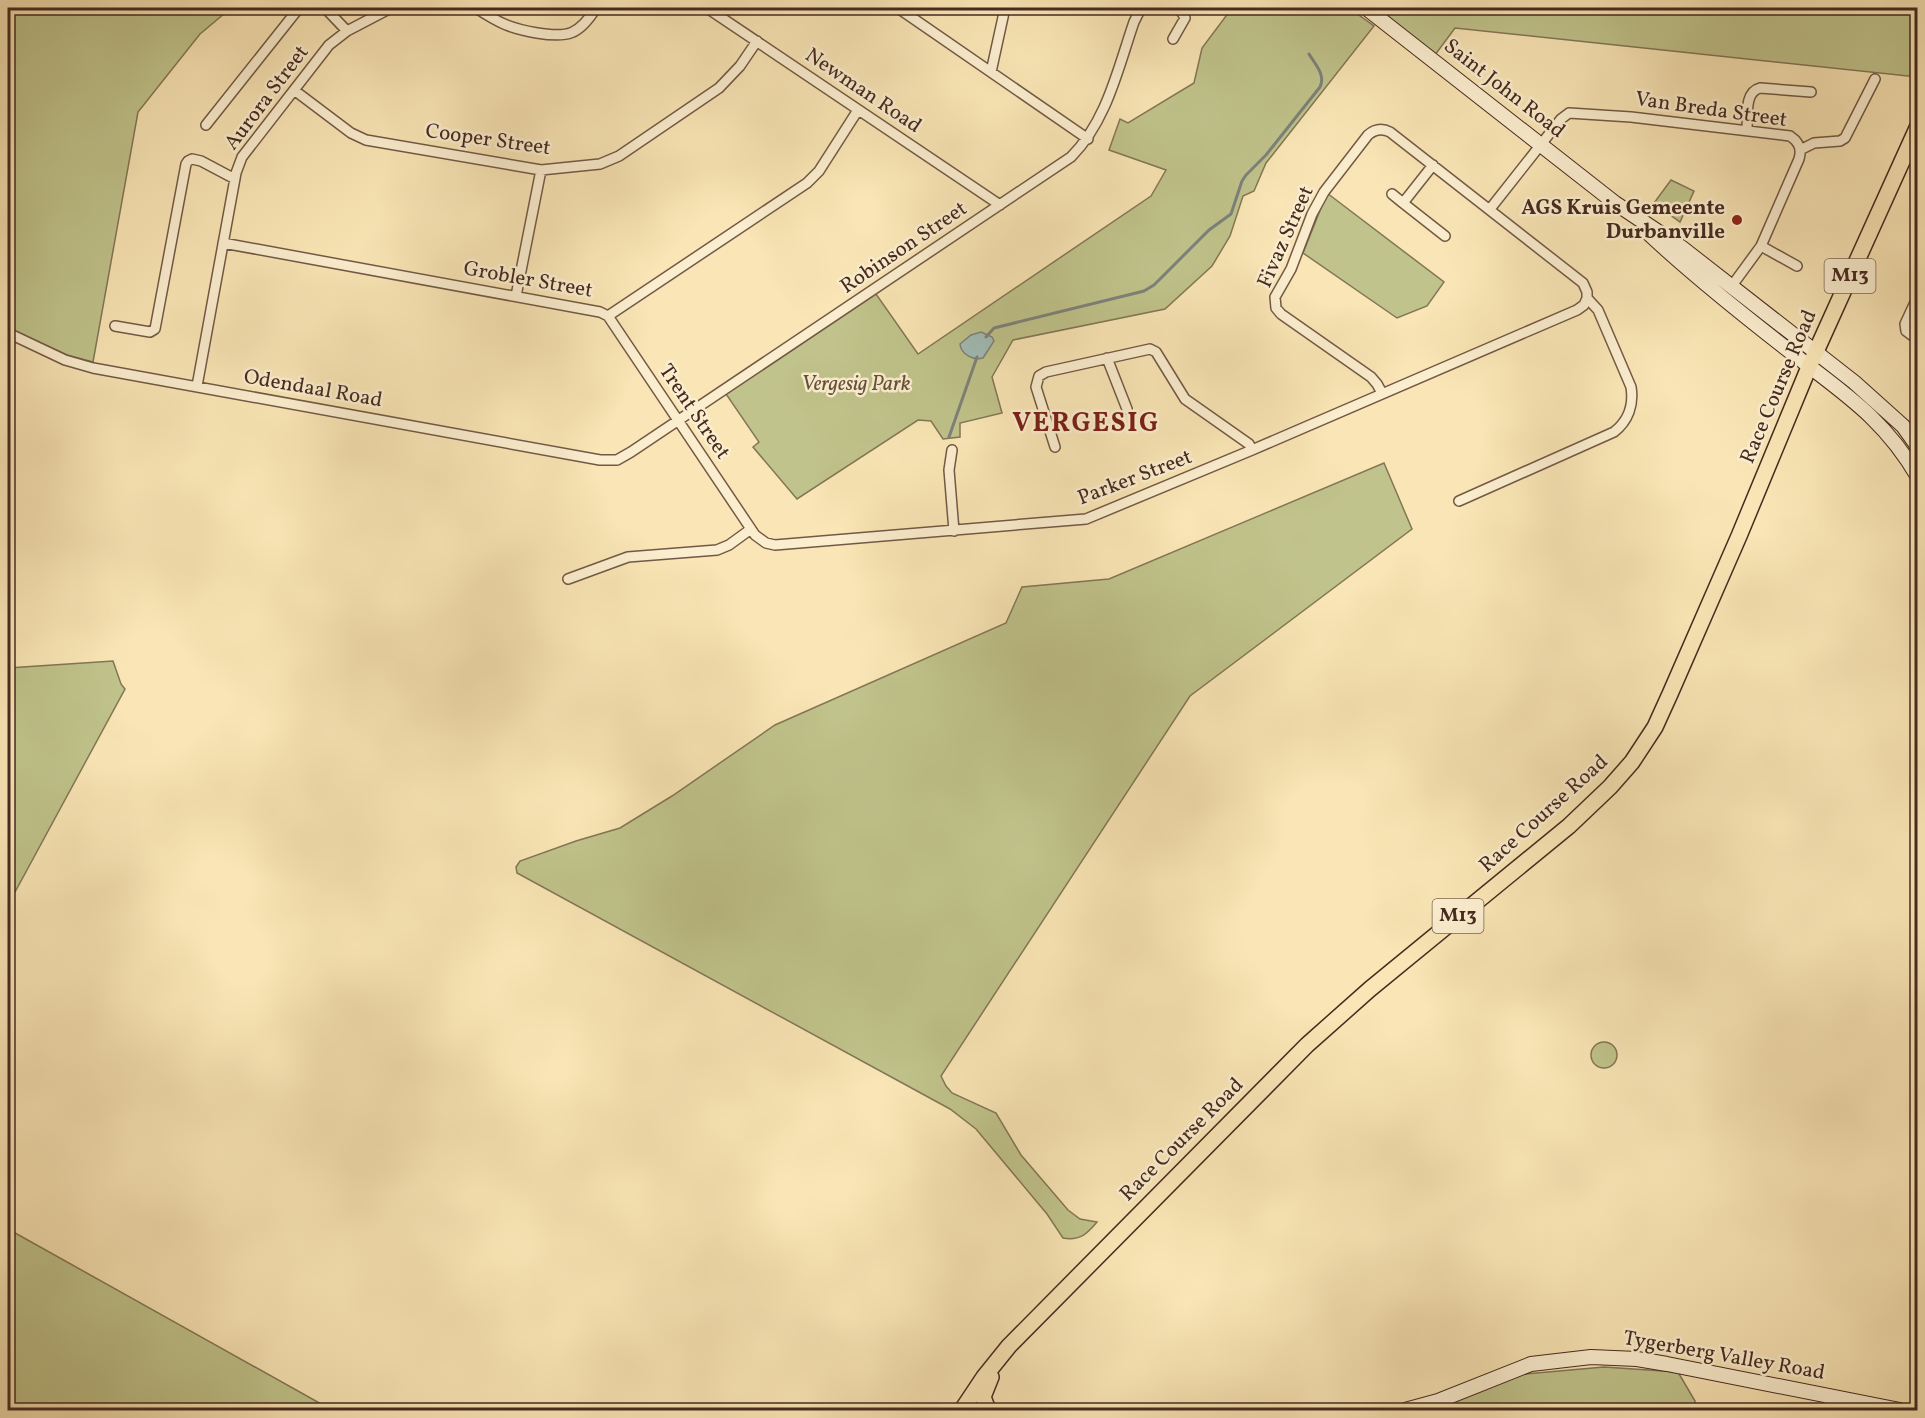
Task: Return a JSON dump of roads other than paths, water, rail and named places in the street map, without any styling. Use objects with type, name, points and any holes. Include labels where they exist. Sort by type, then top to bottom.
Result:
[{"type":"main road","name":"Saint John Road","points":[[1366,8],[1616,203],[1681,247],[1731,287],[1812,360]]},
{"type":"main road","name":"Race Course Road","points":[[962,1410],[1000,1358],[1037,1316],[1315,1037],[1569,826],[1610,787],[1643,747],[1670,694],[1812,360],[1917,126]]},
{"type":"main road","name":"Saint John Road","points":[[1616,203],[1668,252],[1812,360]]},
{"type":"main road","points":[[1812,360],[1871,396],[1903,426],[1917,447]]},
{"type":"main road","points":[[1812,360],[1871,415],[1893,440],[1917,477]]},
{"type":"main road","name":"Tygerberg Valley Road","points":[[1405,1410],[1437,1406],[1520,1367],[1591,1357],[1637,1359],[1829,1403],[1900,1410]]},
{"type":"main road","points":[[988,1410],[983,1397],[1000,1358]]},
{"type":"street","points":[[206,125],[299,8]]},
{"type":"street","points":[[325,8],[347,31]]},
{"type":"street","name":"Aurora Street","points":[[197,386],[235,179],[246,150],[329,45],[347,31],[390,8]]},
{"type":"street","points":[[476,8],[509,27],[557,36],[578,29],[588,21],[596,8]]},
{"type":"street","name":"Newman Road","points":[[707,8],[1000,205]]},
{"type":"street","points":[[897,8],[1088,140]]},
{"type":"street","points":[[991,72],[1005,8]]},
{"type":"street","name":"Robinson Street","points":[[617,460],[1064,163],[1088,140],[1099,120],[1141,8]]},
{"type":"street","points":[[1173,39],[1185,18],[1177,8]]},
{"type":"street","name":"Cooper Street","points":[[294,90],[361,139],[541,170],[590,166],[619,156],[719,88],[740,66],[757,41]]},
{"type":"street","points":[[1800,150],[1814,143],[1840,141],[1845,138],[1875,79]]},
{"type":"street","points":[[1747,130],[1749,97],[1756,88],[1811,92]]},
{"type":"street","name":"Grobler Street","points":[[223,243],[516,296],[600,312],[608,316],[807,183],[819,171],[858,110]]},
{"type":"street","name":"Van Breda Street","points":[[1541,144],[1563,116],[1573,112],[1790,136],[1798,144],[1799,159],[1761,246],[1731,287]]},
{"type":"street","name":"Fivaz Street","points":[[1382,393],[1371,377],[1281,314],[1276,308],[1275,297],[1291,269],[1312,214],[1324,192],[1371,133],[1383,129],[1433,165],[1581,281],[1586,289],[1587,298],[1598,310],[1631,387],[1631,406],[1627,418],[1608,436],[1459,501]]},
{"type":"street","points":[[1490,209],[1541,144]]},
{"type":"street","points":[[115,326],[150,333],[155,329],[188,161],[196,159],[235,179]]},
{"type":"street","points":[[1404,203],[1433,165]]},
{"type":"street","points":[[516,296],[541,170]]},
{"type":"street","points":[[1392,194],[1445,236]]},
{"type":"street","points":[[1761,246],[1797,266]]},
{"type":"street","points":[[1917,296],[1905,324],[1906,331],[1917,340]]},
{"type":"street","name":"Parker Street","points":[[751,529],[762,541],[775,545],[1086,519],[1577,310],[1584,305],[1587,298]]},
{"type":"street","name":"Trent Street","points":[[608,316],[751,529]]},
{"type":"street","name":"Odendaal Road","points":[[8,333],[80,365],[600,460],[617,460]]},
{"type":"street","points":[[1055,447],[1036,387],[1037,380],[1046,372],[1148,349],[1153,350],[1189,401],[1249,444],[1252,450]]},
{"type":"street","points":[[1107,358],[1127,410]]},
{"type":"street","points":[[952,450],[949,470],[954,531]]},
{"type":"street","points":[[568,579],[627,557],[717,550],[729,545],[751,529]]},
{"type":"water","points":[[981,332],[992,337],[994,341],[983,358],[972,358],[965,354],[960,344],[971,335]]},
{"type":"waterway","points":[[986,337],[994,328],[1144,291],[1154,285],[1209,230],[1231,214],[1246,175],[1266,155],[1320,87],[1321,74],[1309,54]]},
{"type":"waterway","points":[[949,437],[977,357]]},
{"type":"place","name":"AGS Kruis Gemeente Durbanville","points":[[1737,220]]},
{"type":"district","name":"VERGESIG","points":[[1086,424]]},
{"type":"park label","name":"Vergesig Park","points":[[856,384]]}]
